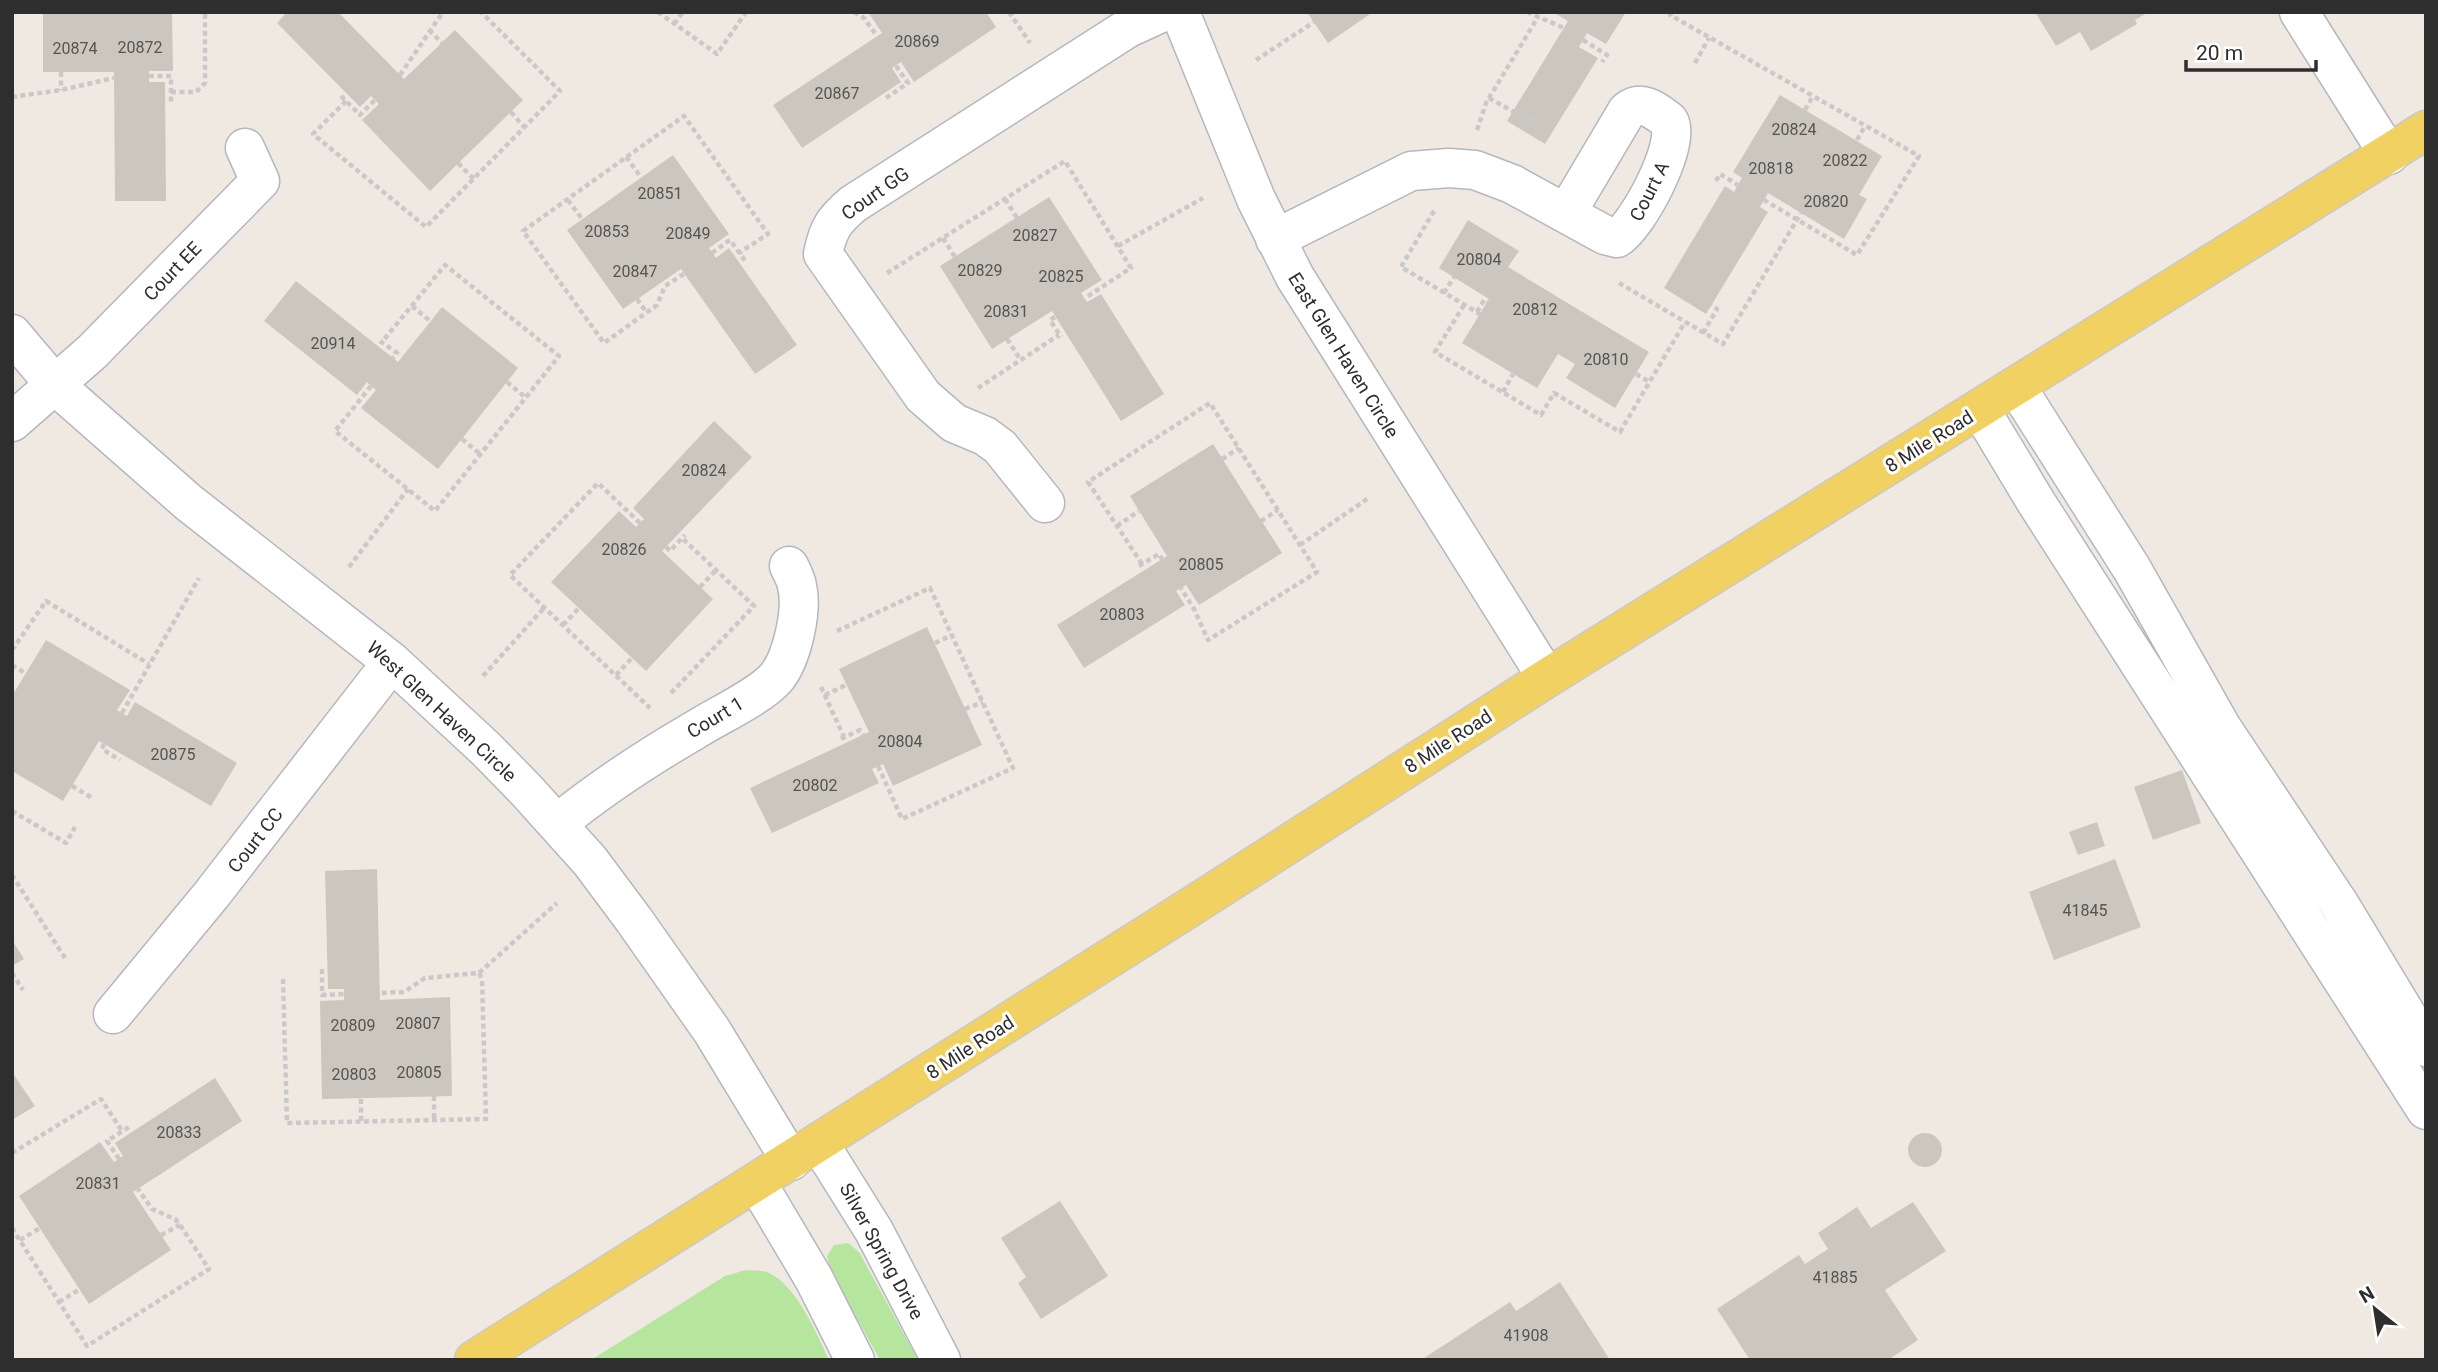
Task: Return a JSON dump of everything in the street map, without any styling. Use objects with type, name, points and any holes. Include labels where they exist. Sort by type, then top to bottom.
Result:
[{"type":"main road","name":"8 Mile Road","points":[[474,1360],[757,1183],[1546,678],[2426,130]]},
{"type":"street","name":"Court GG","points":[[1045,503],[1000,447],[985,436],[954,423],[923,396],[823,254],[827,233],[838,216],[853,204],[1128,28],[1163,12]]},
{"type":"street","name":"East Glen Haven Circle","points":[[1180,12],[1256,199],[1295,277],[1546,678]]},
{"type":"street","points":[[2299,12],[2389,155]]},
{"type":"street","name":"Court EE","points":[[56,386],[102,343],[260,181],[245,148]]},
{"type":"street","points":[[1275,239],[1411,171],[1431,168],[1475,170],[1512,184],[1567,212]]},
{"type":"street","name":"West Glen Haven Circle","points":[[12,334],[56,386],[188,502],[392,662],[486,749],[558,823],[634,920],[712,1031],[805,1152]]},
{"type":"street","points":[[12,422],[56,386]]},
{"type":"street","points":[[2016,386],[2132,569],[2222,728],[2326,883],[2426,1047]]},
{"type":"street","points":[[1980,409],[2036,502],[2426,1110]]},
{"type":"street","name":"Court 1","points":[[558,823],[598,791],[776,678],[786,663],[796,622],[797,586],[789,566]]},
{"type":"street","name":"Court CC","points":[[113,1014],[212,894],[392,662]]},
{"type":"street","name":"Silver Spring Drive","points":[[805,1152],[874,1231],[941,1360]]},
{"type":"street","points":[[757,1183],[814,1279],[855,1360]]},
{"type":"path","points":[[171,92],[196,92],[205,83],[205,12]]},
{"type":"path","points":[[400,75],[443,12]]},
{"type":"path","points":[[346,101],[313,135],[426,227],[560,92],[481,12]]},
{"type":"path","points":[[658,12],[718,54],[746,12]]},
{"type":"path","points":[[674,24],[683,12]]},
{"type":"path","points":[[854,12],[864,18],[877,36]]},
{"type":"path","points":[[1009,12],[1036,52]]},
{"type":"path","points":[[1527,12],[1564,28]]},
{"type":"path","points":[[1672,12],[1670,15],[1709,38],[1919,156],[1857,255],[1764,200]]},
{"type":"path","points":[[1474,138],[1489,98],[1538,18]]},
{"type":"path","points":[[1256,60],[1314,22]]},
{"type":"path","points":[[429,30],[442,43]]},
{"type":"path","points":[[1695,63],[1709,38]]},
{"type":"path","points":[[1583,40],[1606,55],[1602,62]]},
{"type":"path","points":[[886,99],[908,83],[896,66]]},
{"type":"path","points":[[61,72],[61,90]]},
{"type":"path","points":[[149,76],[171,76],[171,103]]},
{"type":"path","points":[[12,97],[114,78]]},
{"type":"path","points":[[341,96],[360,115],[375,100]]},
{"type":"path","points":[[1805,110],[1813,96]]},
{"type":"path","points":[[1489,98],[1532,122],[1537,115]]},
{"type":"path","points":[[511,112],[524,127]]},
{"type":"path","points":[[684,274],[665,286],[657,305],[604,343],[523,231],[684,116],[768,234],[739,253]]},
{"type":"path","points":[[1857,140],[1865,125]]},
{"type":"path","points":[[626,156],[641,177]]},
{"type":"path","points":[[882,276],[1065,162],[1131,268],[1085,298]]},
{"type":"path","points":[[458,163],[474,179]]},
{"type":"path","points":[[1716,181],[1720,174],[1738,185]]},
{"type":"path","points":[[1118,246],[1203,198]]},
{"type":"path","points":[[1005,199],[1017,218]]},
{"type":"path","points":[[567,200],[582,219]]},
{"type":"path","points":[[1440,200],[1401,267],[1478,313],[1484,300],[1487,302]]},
{"type":"path","points":[[1619,283],[1723,344],[1801,213]]},
{"type":"path","points":[[943,238],[955,257]]},
{"type":"path","points":[[712,253],[730,240],[746,262]]},
{"type":"path","points":[[371,386],[335,431],[435,511],[559,356],[445,265],[381,342],[397,354],[393,358]]},
{"type":"path","points":[[1444,293],[1454,277]]},
{"type":"path","points":[[638,299],[647,313]]},
{"type":"path","points":[[1464,305],[1435,352],[1542,415],[1554,393],[1620,432],[1685,322]]},
{"type":"path","points":[[1703,332],[1717,309],[1711,305]]},
{"type":"path","points":[[412,306],[430,321]]},
{"type":"path","points":[[970,392],[1060,336],[1050,320],[1055,317]]},
{"type":"path","points":[[1007,339],[1020,359]]},
{"type":"path","points":[[1503,392],[1513,374]]},
{"type":"path","points":[[1636,374],[1650,382]]},
{"type":"path","points":[[507,382],[525,397]]},
{"type":"path","points":[[1162,559],[1159,554],[1141,565],[1088,482],[1210,403],[1317,572],[1208,640],[1181,588]]},
{"type":"path","points":[[461,439],[480,454]]},
{"type":"path","points":[[1222,459],[1239,448]]},
{"type":"path","points":[[640,523],[598,483],[510,575],[653,711]]},
{"type":"path","points":[[349,567],[408,489]]},
{"type":"path","points":[[1300,545],[1370,497]]},
{"type":"path","points":[[1261,521],[1278,510]]},
{"type":"path","points":[[1117,526],[1139,511]]},
{"type":"path","points":[[663,702],[754,606],[684,536],[670,551],[666,547]]},
{"type":"path","points":[[700,587],[716,570]]},
{"type":"path","points":[[122,713],[200,578]]},
{"type":"path","points":[[831,634],[930,588],[1013,768],[902,819],[878,766]]},
{"type":"path","points":[[12,650],[46,601],[149,664]]},
{"type":"path","points":[[482,676],[544,608]]},
{"type":"path","points":[[562,625],[579,608]]},
{"type":"path","points":[[935,643],[952,635]]},
{"type":"path","points":[[616,676],[632,658]]},
{"type":"path","points":[[12,665],[25,673]]},
{"type":"path","points":[[820,685],[842,738],[860,730],[863,735]]},
{"type":"path","points":[[825,695],[846,685]]},
{"type":"path","points":[[965,709],[983,702]]},
{"type":"path","points":[[104,744],[102,748],[120,760]]},
{"type":"path","points":[[72,786],[94,799]]},
{"type":"path","points":[[12,811],[66,843],[75,827]]},
{"type":"path","points":[[12,875],[65,958]]},
{"type":"path","points":[[379,993],[404,992],[425,978],[479,973],[557,903]]},
{"type":"path","points":[[322,969],[323,995],[344,994]]},
{"type":"path","points":[[283,979],[287,1123],[486,1119],[482,979],[479,973]]},
{"type":"path","points":[[12,974],[23,990]]},
{"type":"path","points":[[434,1096],[434,1120]]},
{"type":"path","points":[[361,1098],[361,1121]]},
{"type":"path","points":[[12,1153],[101,1099],[122,1131]]},
{"type":"path","points":[[119,1159],[107,1141],[129,1127]]},
{"type":"path","points":[[12,1228],[87,1346],[209,1269],[175,1219],[152,1209],[138,1189]]},
{"type":"path","points":[[161,1235],[180,1225]]},
{"type":"path","points":[[20,1240],[40,1228]]},
{"type":"path","points":[[59,1302],[80,1289]]},
{"type":"green space","points":[[848,1243],[859,1252],[918,1360],[880,1360],[830,1270],[827,1256],[834,1245]]},
{"type":"green space","points":[[746,1270],[769,1273],[788,1288],[805,1311],[829,1360],[591,1360],[725,1276]]},
{"type":"building","points":[[43,12],[172,12],[173,71],[149,71],[149,82],[165,82],[166,201],[115,201],[114,72],[43,72]]},
{"type":"building","points":[[287,12],[338,12],[404,79],[455,30],[523,100],[430,191],[362,120],[379,104],[371,96],[360,107],[277,23]]},
{"type":"building","points":[[868,12],[986,12],[996,27],[914,82],[901,62],[892,68],[901,82],[802,148],[773,105],[882,33]]},
{"type":"building","points":[[1307,12],[1373,12],[1328,43]]},
{"type":"building","points":[[1553,12],[1626,12],[1606,44],[1587,33],[1579,47],[1598,58],[1545,144],[1507,121],[1568,21]]},
{"type":"building","points":[[2035,12],[2149,12],[2135,20],[2137,24],[2091,51],[2080,32],[2056,46]]},
{"type":"building","points":[[1780,95],[1882,156],[1859,195],[1867,199],[1844,239],[1768,193],[1760,207],[1768,212],[1706,314],[1664,288],[1725,186],[1734,192],[1742,178],[1733,172]]},
{"type":"building","points":[[673,155],[729,234],[709,248],[716,258],[729,248],[797,345],[755,374],[681,269],[623,309],[567,230]]},
{"type":"building","points":[[1049,197],[1102,280],[1081,293],[1087,302],[1101,294],[1164,394],[1121,421],[1052,311],[992,349],[940,266]]},
{"type":"building","points":[[1468,220],[1519,251],[1508,267],[1649,352],[1615,408],[1566,378],[1575,364],[1558,354],[1537,388],[1462,343],[1489,299],[1439,268]]},
{"type":"building","points":[[296,281],[398,362],[442,307],[518,368],[438,469],[361,408],[376,390],[367,382],[357,395],[264,321]]},
{"type":"building","points":[[714,421],[752,457],[662,551],[713,599],[646,671],[551,582],[619,511],[636,527],[644,519],[633,508]]},
{"type":"building","points":[[1213,444],[1282,553],[1199,605],[1186,585],[1176,591],[1185,605],[1084,668],[1057,625],[1167,556],[1130,496]]},
{"type":"building","points":[[927,627],[982,745],[893,786],[883,764],[872,769],[879,783],[772,833],[750,788],[869,732],[839,669]]},
{"type":"building","points":[[46,640],[130,690],[117,710],[127,716],[135,702],[237,763],[211,806],[99,741],[63,801],[12,771],[12,696]]},
{"type":"building","points":[[2182,770],[2201,823],[2153,840],[2134,787]]},
{"type":"building","points":[[2097,822],[2105,846],[2078,855],[2069,832]]},
{"type":"building","points":[[2115,859],[2141,927],[2054,960],[2029,892]]},
{"type":"building","points":[[377,869],[380,1000],[450,997],[452,1096],[322,1099],[320,1001],[344,1000],[344,989],[328,989],[325,871]]},
{"type":"building","points":[[12,940],[24,959],[12,966]]},
{"type":"building","points":[[12,1072],[35,1106],[12,1120]]},
{"type":"building","points":[[215,1078],[242,1121],[133,1192],[171,1250],[89,1304],[19,1196],[100,1142],[114,1162],[123,1156],[115,1143]]},
{"type":"building","points":[[1925,1133],[1937,1138],[1942,1150],[1937,1162],[1925,1167],[1913,1162],[1908,1150],[1913,1138]]},
{"type":"building","points":[[1060,1201],[1108,1276],[1041,1319],[1018,1283],[1026,1277],[1001,1238]]},
{"type":"building","points":[[1913,1202],[1946,1251],[1885,1290],[1918,1340],[1888,1360],[1750,1360],[1717,1309],[1799,1255],[1805,1264],[1828,1249],[1818,1233],[1857,1207],[1871,1228]]},
{"type":"building","points":[[1560,1282],[1610,1360],[1421,1360],[1510,1302],[1516,1311]]}]
